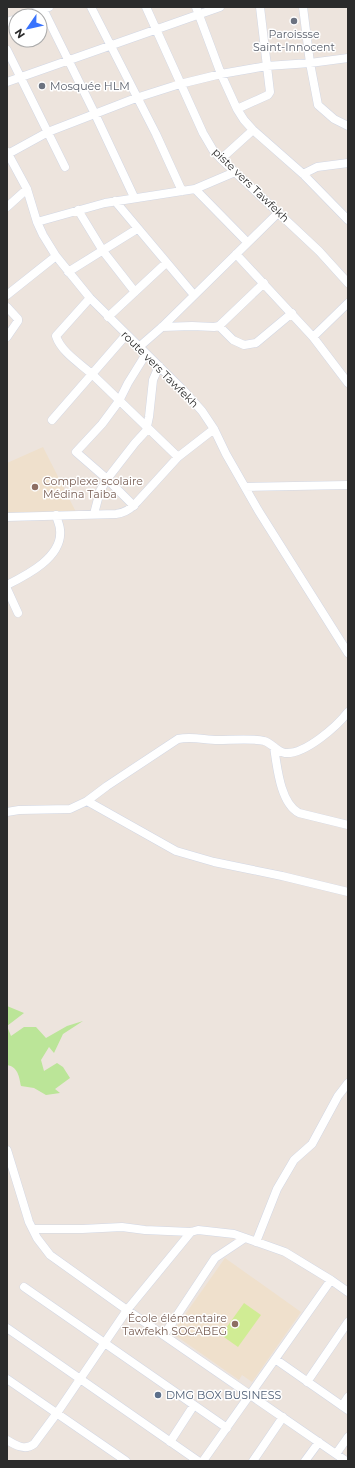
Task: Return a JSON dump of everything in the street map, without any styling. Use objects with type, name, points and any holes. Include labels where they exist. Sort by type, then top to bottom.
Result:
[{"type":"street","points":[[90,7],[156,134],[182,191]]},
{"type":"street","name":"piste vers Tawfekh","points":[[146,7],[180,84],[203,133],[213,150],[319,251],[348,283]]},
{"type":"street","points":[[7,82],[156,29],[198,10],[220,7]]},
{"type":"street","points":[[237,109],[269,94],[260,7]]},
{"type":"street","points":[[303,7],[310,63],[318,105],[334,119],[348,126]]},
{"type":"street","points":[[198,10],[221,74],[237,109],[253,130],[303,174],[348,220]]},
{"type":"street","points":[[48,14],[134,197]]},
{"type":"street","points":[[7,50],[22,77],[65,167]]},
{"type":"street","points":[[8,153],[48,132],[136,98],[180,84],[221,74],[267,66],[310,63],[348,58]]},
{"type":"street","points":[[221,159],[253,130]]},
{"type":"street","name":"route vers Tawfekh","points":[[8,153],[27,189],[37,222],[43,235],[56,256],[90,298],[184,391],[202,411],[214,429],[226,454],[245,487],[348,653]]},
{"type":"street","points":[[303,174],[317,167],[348,163]]},
{"type":"street","points":[[37,222],[115,201],[195,188],[235,172]]},
{"type":"street","points":[[195,188],[247,242]]},
{"type":"street","points":[[7,206],[27,189]]},
{"type":"street","points":[[115,201],[194,295]]},
{"type":"street","points":[[78,210],[103,251],[135,292]]},
{"type":"street","points":[[139,347],[162,328],[247,242],[279,212]]},
{"type":"street","points":[[68,272],[137,229]]},
{"type":"street","points":[[236,254],[313,337],[348,383]]},
{"type":"street","points":[[7,295],[56,256]]},
{"type":"street","points":[[108,317],[166,263]]},
{"type":"street","points":[[162,328],[219,326],[264,283]]},
{"type":"street","points":[[90,298],[56,336],[58,341],[62,348],[92,374],[178,457]]},
{"type":"street","points":[[313,337],[348,303]]},
{"type":"street","points":[[7,307],[18,319],[7,337]]},
{"type":"street","points":[[219,326],[233,340],[244,345],[256,343],[292,313]]},
{"type":"street","points":[[52,420],[126,335]]},
{"type":"street","points":[[134,506],[107,479],[76,452],[102,424],[119,401],[146,354]]},
{"type":"street","points":[[94,514],[100,491],[107,479],[146,431],[150,418],[153,380],[159,366]]},
{"type":"street","points":[[7,517],[123,513],[134,506],[178,457],[214,429]]},
{"type":"street","points":[[245,487],[348,485]]},
{"type":"street","points":[[7,585],[28,574],[50,557],[56,550],[60,537],[60,529],[56,515]]},
{"type":"street","points":[[7,589],[18,613]]},
{"type":"street","points":[[7,812],[19,810],[70,809],[87,801],[178,739],[187,737],[216,740],[263,740],[271,743],[278,750],[285,753],[294,752],[305,748],[324,736],[348,712]]},
{"type":"street","points":[[274,747],[282,789],[289,805],[299,813],[348,825]]},
{"type":"street","points":[[87,801],[176,850],[214,862],[348,892]]},
{"type":"street","points":[[256,1242],[277,1189],[294,1160],[312,1144],[338,1096],[348,1083]]},
{"type":"street","points":[[7,1150],[29,1222],[37,1238],[50,1255],[346,1461]]},
{"type":"street","points":[[33,1229],[122,1227],[145,1230],[191,1232],[198,1230],[234,1234],[285,1252],[348,1292]]},
{"type":"street","points":[[7,1440],[17,1446],[30,1447],[57,1414],[127,1310],[191,1232]]},
{"type":"street","points":[[164,1335],[215,1258],[245,1238]]},
{"type":"street","points":[[203,1461],[331,1280]]},
{"type":"street","points":[[24,1287],[227,1428]]},
{"type":"street","points":[[307,1382],[348,1322]]},
{"type":"street","points":[[7,1328],[198,1461]]},
{"type":"street","points":[[275,1359],[345,1408],[348,1397]]},
{"type":"street","points":[[7,1379],[126,1461]]},
{"type":"street","points":[[170,1442],[194,1405]]},
{"type":"street","points":[[253,1461],[283,1417]]},
{"type":"street","points":[[336,1454],[348,1437]]},
{"type":"street","points":[[305,1461],[319,1442]]},
{"type":"shaded area","name":"Complexe scolaire Médina Taiba","points":[[43,447],[76,512],[7,515],[7,463]]},
{"type":"shaded area","name":"École élémentaire Tawfekh SOCABEG","points":[[225,1258],[301,1312],[252,1382],[242,1375],[239,1380],[172,1333]]},
{"type":"green space","points":[[7,1006],[24,1013],[7,1026]]},
{"type":"green space","points":[[83,1021],[63,1034],[54,1053],[49,1047],[41,1060],[44,1071],[57,1063],[63,1067],[70,1078],[55,1089],[60,1093],[46,1095],[34,1088],[21,1086],[19,1075],[16,1070],[7,1065],[7,1026],[11,1036],[24,1027],[36,1027],[46,1038],[67,1026]]},
{"type":"green space","points":[[244,1303],[261,1315],[238,1347],[221,1335]]},
{"type":"place","name":"Paroissse Saint-Innocent","points":[[294,21]]},
{"type":"place","name":"Mosquée HLM","points":[[42,86]]},
{"type":"place","name":"Complexe scolaire Médina Taiba","points":[[35,487]]},
{"type":"place","name":"École élémentaire Tawfekh SOCABEG","points":[[235,1324]]},
{"type":"place","name":"DMG BOX BUSINESS","points":[[158,1395]]}]
